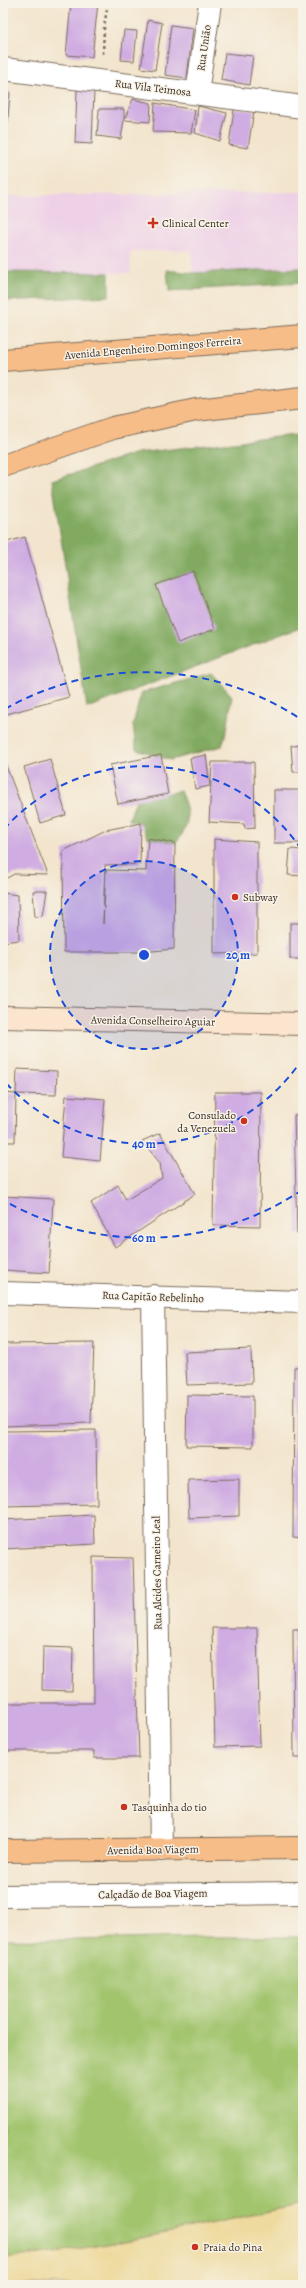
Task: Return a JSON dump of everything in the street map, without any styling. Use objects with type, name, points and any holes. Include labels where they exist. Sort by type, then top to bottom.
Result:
[{"type":"main road","name":"Avenida Engenheiro Domingos Ferreira","points":[[3,360],[303,336]]},
{"type":"main road","points":[[3,466],[113,428],[196,410],[303,398]]},
{"type":"main road","name":"Avenida Conselheiro Aguiar","points":[[3,1018],[303,1024]]},
{"type":"main road","name":"Avenida Boa Viagem","points":[[3,1852],[303,1848]]},
{"type":"street","name":"Rua União","points":[[197,93],[210,3]]},
{"type":"street","name":"Rua Vila Teimosa","points":[[3,69],[303,107]]},
{"type":"street","name":"Rua Capitão Rebelinho","points":[[3,1293],[153,1296],[303,1302]]},
{"type":"street","name":"Rua Alcides Carneiro Leal","points":[[153,1296],[162,1850]]},
{"type":"street","name":"Calçadão de Boa Viagem","points":[[3,1896],[303,1893]]},
{"type":"path","points":[[102,82],[104,27],[108,3]]},
{"type":"shaded area","name":"Clinical Center","points":[[303,192],[303,268],[193,273],[191,250],[130,251],[131,273],[3,272],[3,196]]},
{"type":"green space","points":[[303,268],[303,283],[169,291],[167,270],[193,273]]},
{"type":"green space","points":[[3,272],[109,273],[109,296],[3,301]]},
{"type":"green space","points":[[303,434],[303,626],[87,708],[52,480],[137,453]]},
{"type":"green space","points":[[211,673],[232,696],[227,730],[222,746],[170,760],[136,749],[133,725],[141,693]]},
{"type":"green space","points":[[180,791],[187,812],[187,818],[184,830],[175,843],[148,838],[141,823],[129,820],[136,800]]},
{"type":"green space","points":[[204,1937],[303,1937],[303,2204],[191,2228],[79,2249],[3,2258],[3,1939],[75,1940]]},
{"type":"sand","name":"Praia do Pina","points":[[303,2204],[303,2285],[3,2285],[3,2258],[79,2249],[191,2228]]},
{"type":"building","points":[[71,3],[98,3],[92,57],[66,55]]},
{"type":"building","points":[[148,20],[162,23],[155,70],[141,68]]},
{"type":"building","points":[[171,25],[193,28],[187,78],[165,75]]},
{"type":"building","points":[[124,30],[137,31],[134,61],[121,60]]},
{"type":"building","points":[[225,53],[253,56],[249,85],[221,80]]},
{"type":"building","points":[[77,90],[94,91],[92,144],[75,143]]},
{"type":"building","points":[[3,92],[10,92],[6,144],[3,144]]},
{"type":"building","points":[[133,99],[151,103],[150,122],[124,120]]},
{"type":"building","points":[[155,103],[195,110],[191,133],[153,132]]},
{"type":"building","points":[[198,106],[227,113],[220,141],[195,133]]},
{"type":"building","points":[[99,109],[124,109],[121,139],[97,136]]},
{"type":"building","points":[[234,109],[254,111],[248,148],[229,145]]},
{"type":"building","points":[[25,537],[69,697],[7,714],[3,700],[3,543]]},
{"type":"building","points":[[193,571],[215,629],[178,643],[156,585]]},
{"type":"building","points":[[303,745],[303,772],[293,772],[291,746]]},
{"type":"building","points":[[161,755],[168,794],[118,804],[110,765]]},
{"type":"building","points":[[206,755],[210,786],[195,789],[190,758]]},
{"type":"building","points":[[3,758],[48,875],[14,874],[7,878],[3,868]]},
{"type":"building","points":[[50,759],[66,815],[40,823],[24,767]]},
{"type":"building","points":[[212,762],[254,762],[255,828],[245,829],[244,824],[209,822]]},
{"type":"building","points":[[274,790],[303,790],[303,843],[274,843]]},
{"type":"building","points":[[141,823],[140,864],[105,865],[103,924],[106,870],[146,871],[148,838],[175,843],[174,949],[142,952],[64,952],[63,851],[106,830]]},
{"type":"building","name":"Subway","points":[[214,839],[257,842],[257,953],[214,954]]},
{"type":"building","points":[[290,849],[303,850],[303,876],[288,875]]},
{"type":"building","points":[[33,891],[47,891],[43,916],[35,917]]},
{"type":"building","points":[[3,893],[18,895],[19,940],[3,942]]},
{"type":"building","points":[[290,923],[303,923],[303,959],[290,959]]},
{"type":"building","points":[[17,1069],[57,1071],[56,1095],[16,1094]]},
{"type":"building","points":[[215,1092],[261,1092],[260,1226],[213,1225]]},
{"type":"building","points":[[3,1093],[16,1094],[15,1142],[3,1142]]},
{"type":"building","points":[[66,1096],[105,1099],[100,1161],[61,1157]]},
{"type":"building","points":[[294,1115],[303,1115],[303,1234],[297,1234]]},
{"type":"building","points":[[160,1133],[195,1194],[115,1247],[91,1203],[118,1185],[126,1200],[162,1178],[160,1163],[142,1141]]},
{"type":"building","points":[[3,1196],[53,1199],[49,1273],[3,1270]]},
{"type":"building","points":[[94,1343],[91,1423],[3,1426],[3,1344]]},
{"type":"building","points":[[251,1349],[252,1383],[187,1385],[185,1352]]},
{"type":"building","points":[[294,1367],[303,1367],[303,1538],[293,1537]]},
{"type":"building","points":[[187,1395],[253,1396],[253,1447],[186,1446]]},
{"type":"building","points":[[96,1430],[97,1504],[3,1506],[3,1431]]},
{"type":"building","points":[[239,1479],[239,1516],[189,1518],[188,1480]]},
{"type":"building","points":[[94,1515],[95,1544],[3,1549],[3,1520]]},
{"type":"building","points":[[93,1557],[133,1558],[139,1758],[94,1758],[94,1751],[3,1751],[3,1703],[94,1703]]},
{"type":"building","points":[[212,1628],[257,1628],[260,1746],[215,1747]]},
{"type":"building","points":[[293,1629],[303,1629],[303,1758],[294,1758]]},
{"type":"building","points":[[43,1647],[73,1648],[72,1691],[42,1690]]},
{"type":"place","name":"Clinical Center","points":[[153,223]]},
{"type":"place","name":"Subway","points":[[235,897]]},
{"type":"place","name":"Consulado da Venezuela","points":[[244,1121]]},
{"type":"place","name":"Tasquinha do tio","points":[[124,1807]]},
{"type":"place","name":"Praia do Pina","points":[[195,2247]]}]
